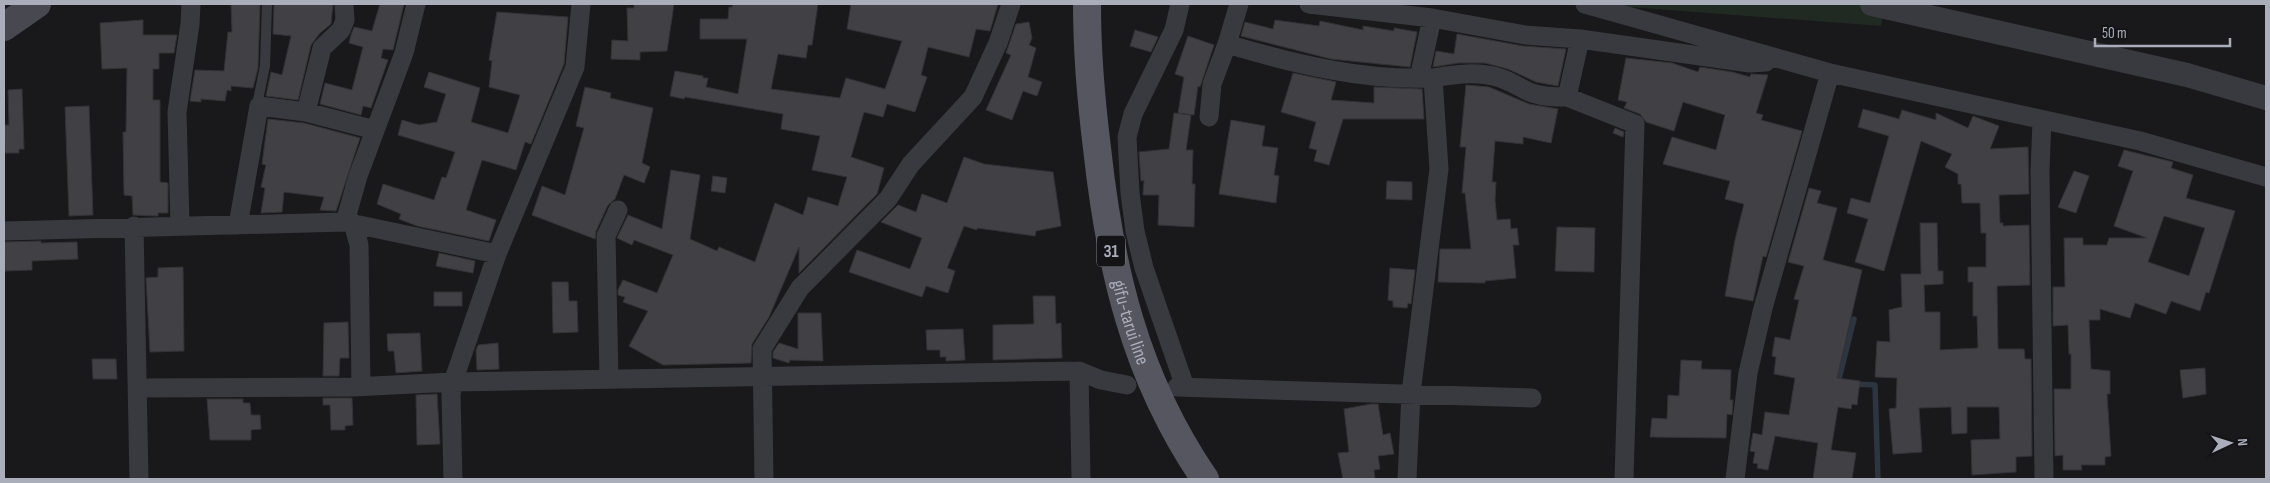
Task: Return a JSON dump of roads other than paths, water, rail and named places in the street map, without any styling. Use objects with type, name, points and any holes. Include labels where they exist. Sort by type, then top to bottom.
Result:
[{"type":"main road","points":[[4,27],[37,4]]},
{"type":"main road","name":"gifu-tarui line","points":[[1087,4],[1089,68],[1101,191],[1106,225],[1125,312],[1161,404],[1205,479]]},
{"type":"street","points":[[180,225],[177,112],[190,24],[191,4]]},
{"type":"street","points":[[306,112],[322,48],[341,30],[345,20],[344,4]]},
{"type":"street","points":[[361,386],[359,245],[349,223],[358,176],[404,53],[416,4]]},
{"type":"street","points":[[452,479],[451,395],[453,382],[496,254],[575,67],[581,4]]},
{"type":"street","points":[[764,479],[762,349],[800,288],[888,199],[911,164],[973,98],[998,43],[1011,4]]},
{"type":"street","points":[[1180,4],[1174,30],[1133,114],[1127,137],[1130,193],[1140,249],[1181,387],[1532,398]]},
{"type":"street","points":[[1209,117],[1212,84],[1239,4]]},
{"type":"street","points":[[1309,4],[1432,18],[1525,35],[1580,39],[1750,63],[1782,60]]},
{"type":"street","points":[[1585,4],[1830,73],[2140,141],[2266,177]]},
{"type":"street","points":[[1872,4],[1908,8],[2187,75],[2266,98]]},
{"type":"street","points":[[1407,479],[1411,393],[1439,169],[1426,78],[1432,18]]},
{"type":"street","points":[[1567,97],[1580,39]]},
{"type":"street","points":[[1227,44],[1268,56],[1346,73],[1426,78],[1462,73],[1480,74],[1500,78],[1547,97],[1567,97],[1635,124],[1624,479]]},
{"type":"street","points":[[1735,479],[1748,373],[1761,317],[1830,73]]},
{"type":"street","points":[[238,225],[259,106],[306,112],[375,130]]},
{"type":"street","points":[[2042,120],[2040,171],[2044,479]]},
{"type":"street","points":[[609,380],[606,236],[618,210]]},
{"type":"street","points":[[4,231],[134,226],[349,223],[496,254]]},
{"type":"street","points":[[134,226],[139,479]]},
{"type":"street","points":[[1079,370],[1081,479]]},
{"type":"street","points":[[138,388],[361,386],[453,382],[1079,370],[1101,380],[1127,385]]},
{"type":"lane","points":[[259,106],[258,100],[264,66],[267,4]]},
{"type":"waterway","points":[[1840,383],[1838,383],[1854,319]]},
{"type":"waterway","points":[[1854,384],[1875,385],[1878,479]]}]
